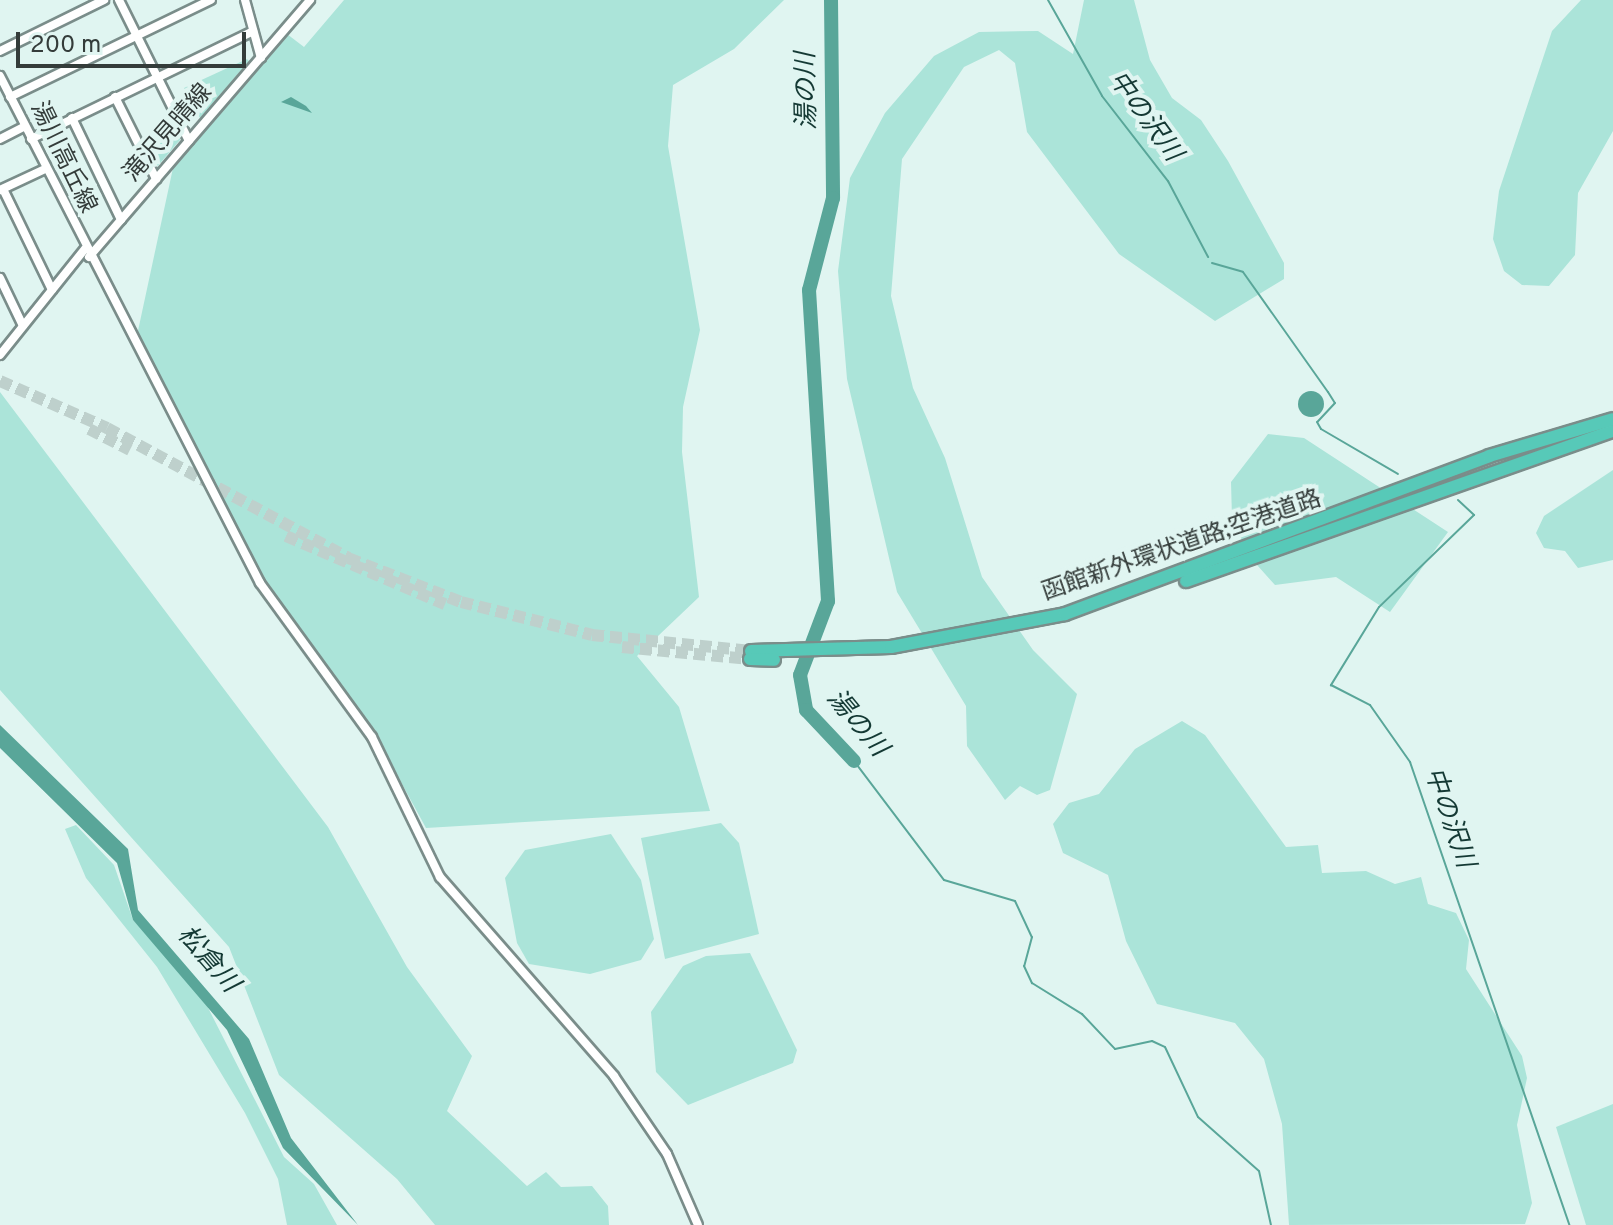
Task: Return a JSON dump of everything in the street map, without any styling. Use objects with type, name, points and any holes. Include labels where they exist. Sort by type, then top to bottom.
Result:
[{"type":"highway","name":"函館新外環状道路;空港道路","points":[[826,655],[956,639],[1065,614],[1489,456],[1613,419]]},
{"type":"highway","name":"函館新外環状道路;空港道路","points":[[751,655],[826,655],[957,645],[1066,621],[1613,431]]},
{"type":"street","points":[[0,51],[104,0]]},
{"type":"street","points":[[119,0],[189,141]]},
{"type":"street","points":[[10,97],[211,0]]},
{"type":"street","points":[[245,0],[261,58]]},
{"type":"street","name":"滝沢見晴線","points":[[0,355],[52,290],[121,220],[310,0]]},
{"type":"street","points":[[31,139],[253,31]]},
{"type":"street","name":"湯川高丘線","points":[[1,80],[87,253],[260,583],[387,762],[431,863],[614,1076],[667,1154],[698,1225]]},
{"type":"street","points":[[115,97],[156,179]]},
{"type":"street","points":[[72,118],[121,220]]},
{"type":"street","points":[[0,139],[25,126]]},
{"type":"street","points":[[45,169],[1,190],[52,290]]},
{"type":"street","points":[[0,278],[23,326]]},
{"type":"shaded area","points":[[344,0],[784,0],[734,49],[673,85],[668,146],[700,330],[683,407],[682,452],[699,597],[637,656],[679,707],[710,811],[426,828],[371,727],[264,578],[136,340],[173,168],[287,34],[304,47]]},
{"type":"shaded area","points":[[1084,0],[1134,0],[1150,60],[1172,98],[1201,120],[1228,161],[1284,263],[1284,279],[1215,321],[1119,254],[1027,132],[1015,63],[999,50],[964,67],[902,159],[891,296],[913,388],[945,458],[982,577],[1033,650],[1077,694],[1050,790],[1037,795],[1020,786],[1005,800],[967,746],[966,706],[897,592],[847,379],[838,271],[850,178],[885,113],[934,56],[979,32],[1038,31],[1073,54]]},
{"type":"shaded area","points":[[1581,0],[1613,0],[1613,131],[1578,193],[1575,255],[1549,286],[1522,285],[1504,271],[1493,239],[1499,191],[1552,31]]},
{"type":"shaded area","points":[[247,59],[249,61],[200,118],[184,88]]},
{"type":"shaded area","points":[[291,97],[306,106],[312,113],[281,102]]},
{"type":"shaded area","points":[[179,131],[180,140],[156,168],[146,149]]},
{"type":"shaded area","points":[[1311,391],[1320,395],[1324,404],[1320,413],[1311,417],[1302,413],[1298,404],[1302,395]]},
{"type":"shaded area","points":[[0,392],[328,827],[407,967],[472,1056],[447,1111],[527,1186],[546,1172],[561,1187],[592,1186],[608,1206],[609,1225],[435,1225],[397,1179],[279,1075],[229,947],[0,690]]},
{"type":"shaded area","points":[[1268,434],[1304,438],[1448,532],[1390,612],[1336,577],[1275,585],[1249,556],[1232,518],[1231,482]]},
{"type":"shaded area","points":[[1613,470],[1613,560],[1578,568],[1565,551],[1544,548],[1536,533],[1544,516]]},
{"type":"shaded area","points":[[1182,721],[1205,735],[1286,847],[1318,845],[1322,873],[1366,871],[1395,884],[1421,877],[1428,904],[1456,913],[1469,940],[1466,969],[1522,1056],[1527,1078],[1517,1125],[1532,1203],[1525,1224],[1289,1225],[1282,1124],[1264,1059],[1235,1023],[1157,1004],[1126,941],[1108,875],[1063,853],[1053,824],[1069,803],[1099,794],[1135,749]]},
{"type":"shaded area","points":[[0,725],[128,849],[138,910],[249,1039],[291,1138],[358,1225],[283,1148],[227,1030],[133,920],[117,863],[0,748]]},
{"type":"shaded area","points":[[721,823],[739,843],[759,934],[665,959],[641,838]]},
{"type":"shaded area","points":[[76,825],[114,865],[133,920],[199,990],[284,1157],[314,1184],[337,1225],[287,1225],[278,1179],[245,1113],[157,967],[86,878],[65,829]]},
{"type":"shaded area","points":[[611,834],[641,880],[654,939],[641,960],[590,974],[529,964],[517,943],[505,878],[525,850]]},
{"type":"shaded area","points":[[750,953],[797,1050],[793,1063],[688,1105],[656,1072],[651,1012],[683,966],[706,956]]},
{"type":"shaded area","points":[[1613,1104],[1613,1225],[1586,1225],[1556,1127]]},
{"type":"waterway","name":"湯の川","points":[[831,0],[833,198],[809,290],[828,601],[800,675],[806,710],[854,761]]},
{"type":"waterway","name":"中の沢川","points":[[1048,0],[1102,96],[1168,181],[1208,257]]},
{"type":"waterway","name":"中の沢川","points":[[1212,263],[1243,272],[1328,392],[1335,403],[1317,422],[1321,429],[1398,474]]},
{"type":"waterway","name":"中の沢川","points":[[1458,500],[1474,515],[1379,607],[1331,685],[1370,705],[1410,762],[1569,1225]]},
{"type":"waterway","name":"湯の川","points":[[854,761],[944,880],[1015,901],[1032,937],[1024,966],[1032,983],[1082,1014],[1115,1049],[1152,1041],[1165,1047],[1198,1117],[1259,1171],[1271,1225]]},
{"type":"tunnel","points":[[0,381],[107,428],[348,558],[461,602],[592,635],[751,651]]},
{"type":"tunnel","points":[[89,429],[130,450]]},
{"type":"tunnel","points":[[286,536],[445,604]]},
{"type":"tunnel","points":[[622,647],[750,659]]},
{"type":"water label","name":"松倉川","points":[[207,960]]}]
